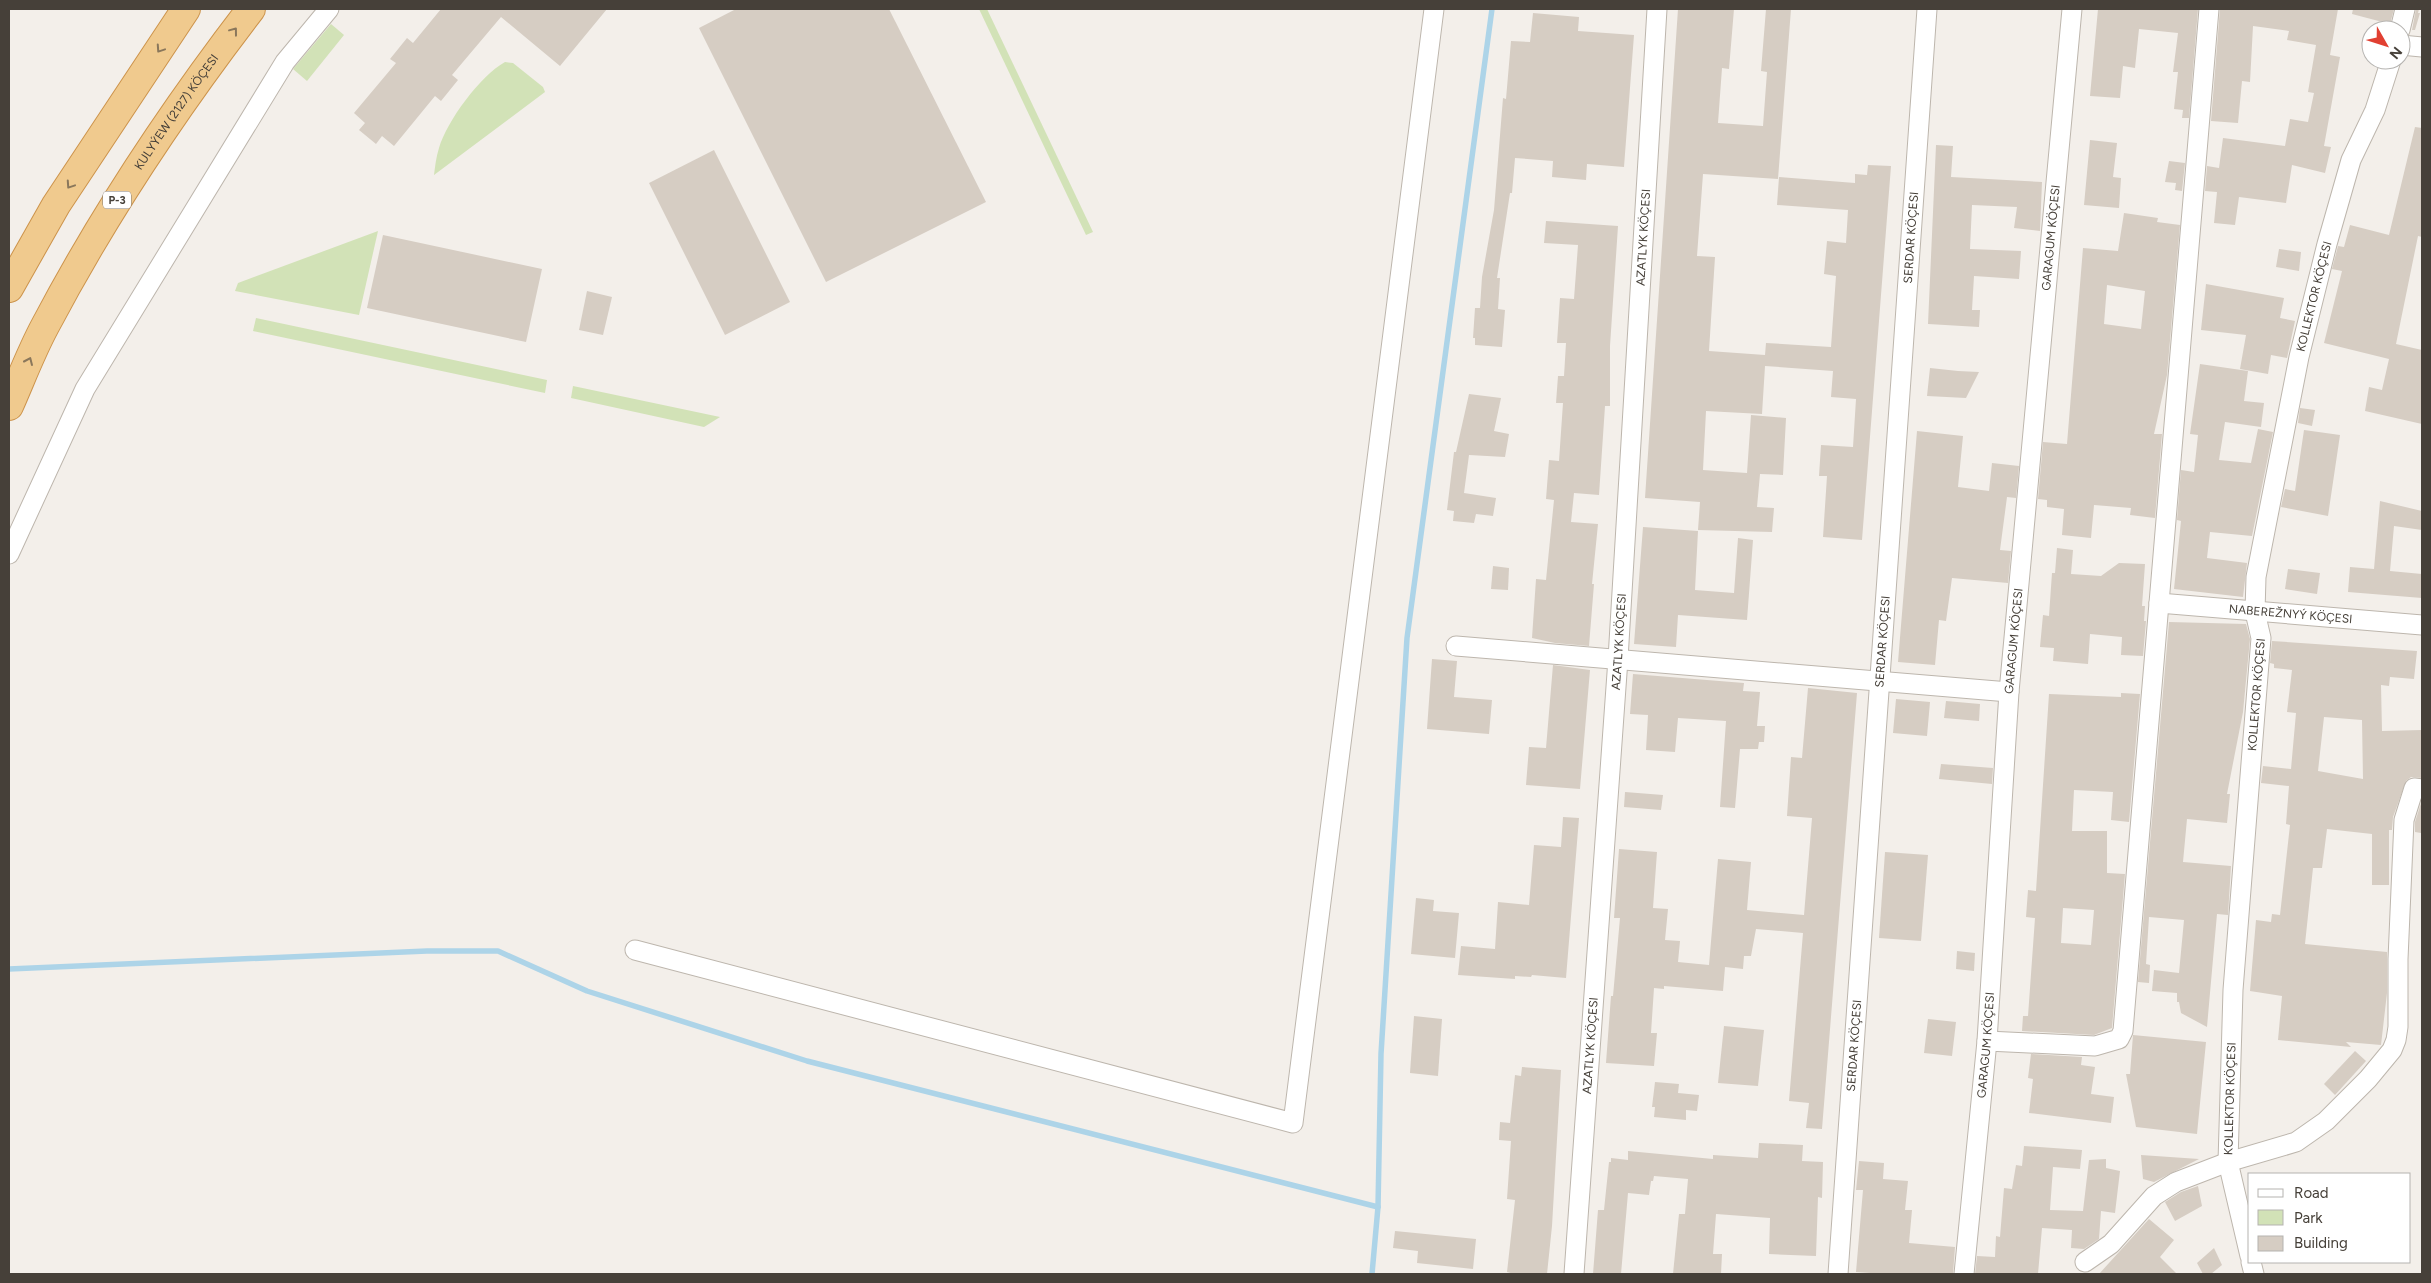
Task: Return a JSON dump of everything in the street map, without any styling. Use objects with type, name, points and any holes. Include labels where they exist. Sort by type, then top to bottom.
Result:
[{"type":"highway","points":[[9,288],[56,205],[186,9]]},
{"type":"highway","name":"KULYÝEW (2127) KÖÇESI","points":[[9,406],[44,327],[129,179],[202,72],[251,9]]},
{"type":"street","points":[[9,554],[85,389],[285,62],[329,9]]},
{"type":"street","points":[[635,950],[1293,1123],[1434,9]]},
{"type":"street","name":"AZATLYK KÖÇESI","points":[[1574,1274],[1618,659],[1657,9]]},
{"type":"street","name":"SERDAR KÖÇESI","points":[[1838,1274],[1927,9]]},
{"type":"street","name":"GARAGUM KÖÇESI","points":[[1964,1274],[1987,1041],[2009,692],[2072,9]]},
{"type":"street","points":[[1987,1041],[2095,1046],[2119,1040],[2123,1031],[2209,9]]},
{"type":"street","name":"KOLLEKTOR KÖÇESI","points":[[2248,1247],[2228,1162],[2233,990],[2261,638],[2255,612],[2256,577],[2299,357],[2351,160],[2375,110],[2388,70]]},
{"type":"street","name":"NABEREŽNYÝ KÖÇESI","points":[[2159,603],[2422,625]]},
{"type":"street","points":[[1456,646],[2009,692]]},
{"type":"street","points":[[2085,1262],[2111,1244],[2154,1196],[2176,1182],[2228,1162],[2296,1142],[2326,1121],[2368,1079],[2392,1050],[2398,1027],[2398,958],[2404,820],[2414,788],[2422,789]]},
{"type":"green space","points":[[979,9],[987,9],[1093,232],[1086,235]]},
{"type":"green space","points":[[331,24],[344,35],[307,81],[293,69]]},
{"type":"green space","points":[[505,62],[513,63],[543,87],[545,92],[434,175],[439,148],[449,125],[475,88]]},
{"type":"green space","points":[[378,231],[359,315],[235,291],[238,283]]},
{"type":"green space","points":[[256,318],[547,380],[545,393],[253,331]]},
{"type":"green space","points":[[573,386],[720,417],[704,427],[571,398]]},
{"type":"building","points":[[441,9],[607,9],[560,66],[501,17],[452,75],[458,80],[441,101],[435,96],[394,146],[382,136],[376,144],[359,130],[365,123],[354,113],[396,63],[390,59],[407,38],[413,43]]},
{"type":"building","points":[[736,9],[889,9],[986,202],[826,282],[699,28]]},
{"type":"building","points":[[1678,9],[1734,9],[1729,69],[1722,68],[1718,123],[1763,126],[1767,72],[1761,71],[1766,9],[1791,9],[1778,179],[1703,174],[1697,256],[1715,257],[1709,351],[1765,355],[1766,343],[1831,347],[1836,276],[1824,274],[1827,241],[1846,243],[1848,210],[1777,205],[1779,177],[1855,183],[1855,174],[1867,175],[1868,165],[1891,166],[1862,540],[1823,537],[1827,476],[1819,476],[1821,445],[1853,447],[1856,399],[1831,397],[1833,371],[1765,366],[1762,414],[1706,411],[1703,470],[1747,473],[1751,415],[1786,418],[1783,475],[1760,474],[1757,507],[1774,508],[1772,532],[1698,530],[1700,502],[1645,498]]},
{"type":"building","points":[[2098,9],[2198,9],[2189,118],[2182,118],[2183,110],[2174,109],[2178,72],[2173,72],[2178,33],[2139,29],[2135,68],[2123,66],[2120,98],[2090,96]]},
{"type":"building","points":[[2220,9],[2338,9],[2330,55],[2340,57],[2324,146],[2331,147],[2325,173],[2292,165],[2286,203],[2239,197],[2235,225],[2214,223],[2217,192],[2205,191],[2207,166],[2219,168],[2223,138],[2285,146],[2290,119],[2308,122],[2314,93],[2308,92],[2316,45],[2287,40],[2289,31],[2253,26],[2250,82],[2242,81],[2238,123],[2211,121]]},
{"type":"building","points":[[2353,9],[2394,9],[2391,20],[2375,20],[2352,14]]},
{"type":"building","points":[[2416,9],[2419,9],[2418,13],[2420,13],[2415,30],[2412,30]]},
{"type":"building","points":[[1533,13],[1579,17],[1578,31],[1634,35],[1624,167],[1587,164],[1586,180],[1552,177],[1553,161],[1515,158],[1512,193],[1510,193],[1497,278],[1500,278],[1498,309],[1505,310],[1502,347],[1475,345],[1475,338],[1473,338],[1475,308],[1480,308],[1482,277],[1494,210],[1503,98],[1506,99],[1511,41],[1530,42]]},
{"type":"building","points":[[2415,127],[2422,128],[2422,237],[2418,236],[2396,344],[2422,350],[2422,424],[2365,411],[2369,387],[2382,390],[2389,359],[2324,343],[2342,271],[2332,269],[2338,246],[2344,247],[2350,225],[2389,235]]},
{"type":"building","points":[[2090,140],[2117,143],[2113,177],[2121,178],[2119,208],[2084,205]]},
{"type":"building","points":[[1936,145],[1953,146],[1951,177],[2042,182],[2040,231],[2014,228],[2017,207],[1972,205],[1970,249],[2021,251],[2019,279],[1974,276],[1972,310],[1980,310],[1979,327],[1928,324]]},
{"type":"building","points":[[714,150],[790,302],[725,335],[649,183]]},
{"type":"building","points":[[2169,161],[2185,163],[2182,191],[2175,190],[2176,183],[2165,182]]},
{"type":"building","points":[[2124,213],[2158,218],[2157,222],[2180,225],[2167,375],[2154,434],[2162,434],[2155,518],[2130,515],[2131,508],[2094,505],[2091,538],[2062,535],[2064,509],[2047,507],[2047,500],[2038,499],[2043,442],[2067,444],[2083,248],[2118,251]],"holes":[[[2107,285],[2145,291],[2141,329],[2104,324]]]},
{"type":"building","points":[[1546,221],[1618,226],[1610,346],[1610,406],[1605,406],[1599,495],[1574,493],[1571,522],[1598,524],[1592,584],[1594,584],[1589,646],[1555,643],[1532,638],[1536,579],[1546,580],[1554,500],[1546,499],[1549,460],[1559,461],[1563,403],[1556,403],[1558,376],[1564,376],[1566,343],[1557,343],[1560,298],[1574,299],[1578,245],[1544,243]]},
{"type":"building","points":[[383,235],[542,269],[526,342],[367,308]]},
{"type":"building","points":[[2279,249],[2301,252],[2299,271],[2276,267]]},
{"type":"building","points":[[2206,284],[2284,298],[2280,318],[2295,321],[2287,358],[2271,355],[2268,374],[2240,369],[2246,335],[2201,330]]},
{"type":"building","points":[[587,291],[612,297],[603,335],[579,330]]},
{"type":"building","points":[[2200,364],[2248,371],[2244,401],[2264,403],[2261,427],[2225,422],[2219,460],[2251,463],[2258,429],[2273,432],[2252,536],[2210,532],[2207,558],[2247,563],[2243,597],[2174,589],[2181,521],[2177,520],[2181,470],[2194,472],[2198,435],[2190,434]]},
{"type":"building","points":[[1930,368],[1979,372],[1966,398],[1927,396]]},
{"type":"building","points":[[1469,394],[1501,398],[1494,431],[1509,434],[1505,457],[1469,455],[1464,493],[1496,498],[1493,516],[1476,514],[1474,523],[1453,521],[1454,511],[1447,510],[1454,452],[1456,452]]},
{"type":"building","points":[[2300,408],[2315,410],[2312,426],[2298,423]]},
{"type":"building","points":[[2304,430],[2340,435],[2328,516],[2281,507],[2285,489],[2295,491]]},
{"type":"building","points":[[1917,431],[1963,436],[1958,487],[1989,491],[1992,463],[2019,466],[2016,498],[2007,497],[2000,550],[2011,551],[2008,583],[1952,578],[1946,621],[1939,620],[1935,665],[1898,662]]},
{"type":"building","points":[[2380,501],[2422,511],[2422,530],[2394,526],[2390,571],[2422,574],[2422,598],[2348,592],[2350,567],[2374,569]]},
{"type":"building","points":[[1643,527],[1698,531],[1695,590],[1734,593],[1738,538],[1753,540],[1747,620],[1678,615],[1676,647],[1634,644]]},
{"type":"building","points":[[2057,548],[2073,550],[2071,574],[2101,576],[2119,563],[2145,564],[2142,606],[2145,606],[2144,621],[2146,621],[2143,656],[2121,655],[2122,637],[2090,634],[2088,664],[2053,661],[2054,648],[2040,647],[2043,615],[2049,616],[2052,573],[2055,573]]},
{"type":"building","points":[[1493,566],[1509,568],[1508,590],[1491,589]]},
{"type":"building","points":[[2288,569],[2320,573],[2317,594],[2285,589]]},
{"type":"building","points":[[2169,622],[2246,624],[2250,639],[2243,712],[2227,794],[2230,794],[2227,823],[2187,819],[2183,862],[2231,866],[2228,915],[2217,914],[2207,1027],[2181,1013],[2179,1002],[2177,1002],[2177,993],[2152,991],[2154,970],[2179,973],[2184,920],[2149,917],[2146,964],[2150,965],[2149,983],[2138,982]]},
{"type":"building","points":[[2272,641],[2417,651],[2414,679],[2390,677],[2389,686],[2381,685],[2382,731],[2422,730],[2422,778],[2411,777],[2406,781],[2393,817],[2392,830],[2389,830],[2389,885],[2372,885],[2372,834],[2327,829],[2322,868],[2313,868],[2305,944],[2387,952],[2387,993],[2381,1045],[2346,1042],[2351,1047],[2278,1040],[2282,996],[2250,991],[2256,920],[2271,922],[2272,914],[2280,915],[2290,825],[2286,824],[2289,786],[2261,783],[2263,766],[2291,769],[2296,713],[2287,712],[2292,670],[2274,668],[2274,664],[2270,663]],"holes":[[[2324,717],[2362,720],[2363,779],[2318,771]]]},
{"type":"building","points":[[1432,659],[1457,661],[1454,697],[1492,700],[1489,734],[1427,729]]},
{"type":"building","points":[[1553,665],[1590,670],[1580,789],[1526,785],[1529,747],[1546,748]]},
{"type":"building","points":[[1633,674],[1744,683],[1743,691],[1760,692],[1757,726],[1765,726],[1764,742],[1759,742],[1758,749],[1740,749],[1735,808],[1720,807],[1726,721],[1678,718],[1675,752],[1646,750],[1648,715],[1630,714]]},
{"type":"building","points":[[1808,688],[1857,693],[1822,1129],[1806,1128],[1809,1103],[1789,1101],[1803,933],[1756,929],[1751,956],[1744,956],[1743,969],[1725,967],[1723,991],[1664,986],[1664,989],[1654,988],[1651,1033],[1657,1033],[1654,1066],[1606,1063],[1620,918],[1614,918],[1619,849],[1657,852],[1653,908],[1668,909],[1665,940],[1680,941],[1678,962],[1709,965],[1718,859],[1751,862],[1747,910],[1804,915],[1812,818],[1787,816],[1791,757],[1802,758]]},
{"type":"building","points":[[2121,693],[2140,694],[2129,822],[2111,820],[2113,792],[2074,790],[2072,831],[2107,831],[2107,873],[2125,874],[2112,1028],[2094,1035],[2022,1031],[2023,1016],[2028,1016],[2035,918],[2026,917],[2028,890],[2036,891],[2049,694],[2121,697]],"holes":[[[2063,908],[2094,910],[2091,945],[2061,943]]]},
{"type":"building","points":[[1896,699],[1930,702],[1927,736],[1893,733]]},
{"type":"building","points":[[1946,701],[1980,704],[1979,721],[1944,718]]},
{"type":"building","points":[[1941,764],[1993,768],[1992,784],[1939,779]]},
{"type":"building","points":[[1625,792],[1663,795],[1661,810],[1624,807]]},
{"type":"building","points":[[2422,800],[2421,833],[2415,832],[2415,822]]},
{"type":"building","points":[[1563,817],[1579,818],[1566,978],[1532,975],[1531,977],[1515,976],[1515,979],[1458,975],[1461,946],[1495,949],[1498,902],[1529,905],[1534,845],[1561,847]]},
{"type":"building","points":[[1885,852],[1928,855],[1921,941],[1879,938]]},
{"type":"building","points":[[1416,898],[1434,900],[1433,911],[1459,913],[1455,958],[1411,954]]},
{"type":"building","points":[[1957,951],[1975,953],[1974,971],[1956,969]]},
{"type":"building","points":[[1414,1016],[1442,1019],[1438,1076],[1410,1073]]},
{"type":"building","points":[[1928,1019],[1956,1022],[1952,1056],[1924,1053]]},
{"type":"building","points":[[1724,1026],[1764,1030],[1758,1086],[1718,1083]]},
{"type":"building","points":[[2133,1035],[2206,1042],[2197,1134],[2136,1127],[2126,1074],[2130,1074]]},
{"type":"building","points":[[2355,1051],[2366,1061],[2335,1095],[2324,1084]]},
{"type":"building","points":[[2031,1054],[2082,1057],[2081,1065],[2095,1067],[2091,1094],[2114,1097],[2111,1123],[2029,1113],[2033,1079],[2028,1078]]},
{"type":"building","points":[[1522,1067],[1561,1070],[1552,1226],[1547,1274],[1514,1274],[1507,1272],[1515,1200],[1507,1199],[1511,1141],[1499,1140],[1500,1122],[1510,1123],[1515,1075],[1521,1076]]},
{"type":"building","points":[[1655,1082],[1679,1084],[1678,1093],[1699,1095],[1697,1111],[1686,1110],[1686,1120],[1654,1117],[1655,1107],[1652,1107]]},
{"type":"building","points":[[1759,1143],[1803,1145],[1802,1161],[1823,1162],[1822,1198],[1818,1197],[1816,1256],[1769,1254],[1770,1218],[1716,1214],[1713,1254],[1722,1254],[1721,1274],[1673,1274],[1679,1214],[1685,1214],[1688,1179],[1654,1176],[1653,1181],[1651,1181],[1649,1195],[1628,1193],[1621,1274],[1593,1274],[1598,1210],[1604,1210],[1611,1158],[1628,1160],[1628,1151],[1713,1159],[1713,1155],[1758,1158]]},
{"type":"building","points":[[2024,1146],[2082,1150],[2080,1169],[2053,1167],[2050,1210],[2083,1211],[2089,1160],[2106,1159],[2106,1168],[2120,1171],[2115,1213],[2101,1211],[2099,1239],[2084,1249],[2071,1248],[2072,1230],[2042,1228],[2038,1274],[1975,1274],[1977,1256],[1995,1257],[1996,1236],[2000,1237],[2004,1188],[2012,1189],[2016,1165],[2022,1166]]},
{"type":"building","points":[[2141,1155],[2199,1159],[2154,1182],[2143,1179]]},
{"type":"building","points":[[1859,1161],[1884,1163],[1883,1179],[1908,1181],[1905,1210],[1912,1210],[1909,1243],[1955,1247],[1953,1274],[1856,1272],[1863,1190],[1856,1190]]},
{"type":"building","points":[[2198,1186],[2202,1206],[2175,1221],[2165,1202],[2181,1192]]},
{"type":"building","points":[[2149,1219],[2174,1240],[2160,1257],[2177,1274],[2099,1274]]},
{"type":"building","points":[[1395,1231],[1476,1239],[1473,1269],[1417,1263],[1418,1251],[1393,1248]]},
{"type":"building","points":[[2214,1248],[2222,1265],[2211,1274],[2203,1274],[2197,1263]]},
{"type":"waterway","points":[[1372,1274],[1378,1207],[1381,1054],[1407,638],[1492,9]]},
{"type":"waterway","points":[[9,969],[427,951],[498,951],[587,991],[807,1061],[1378,1207]]}]
